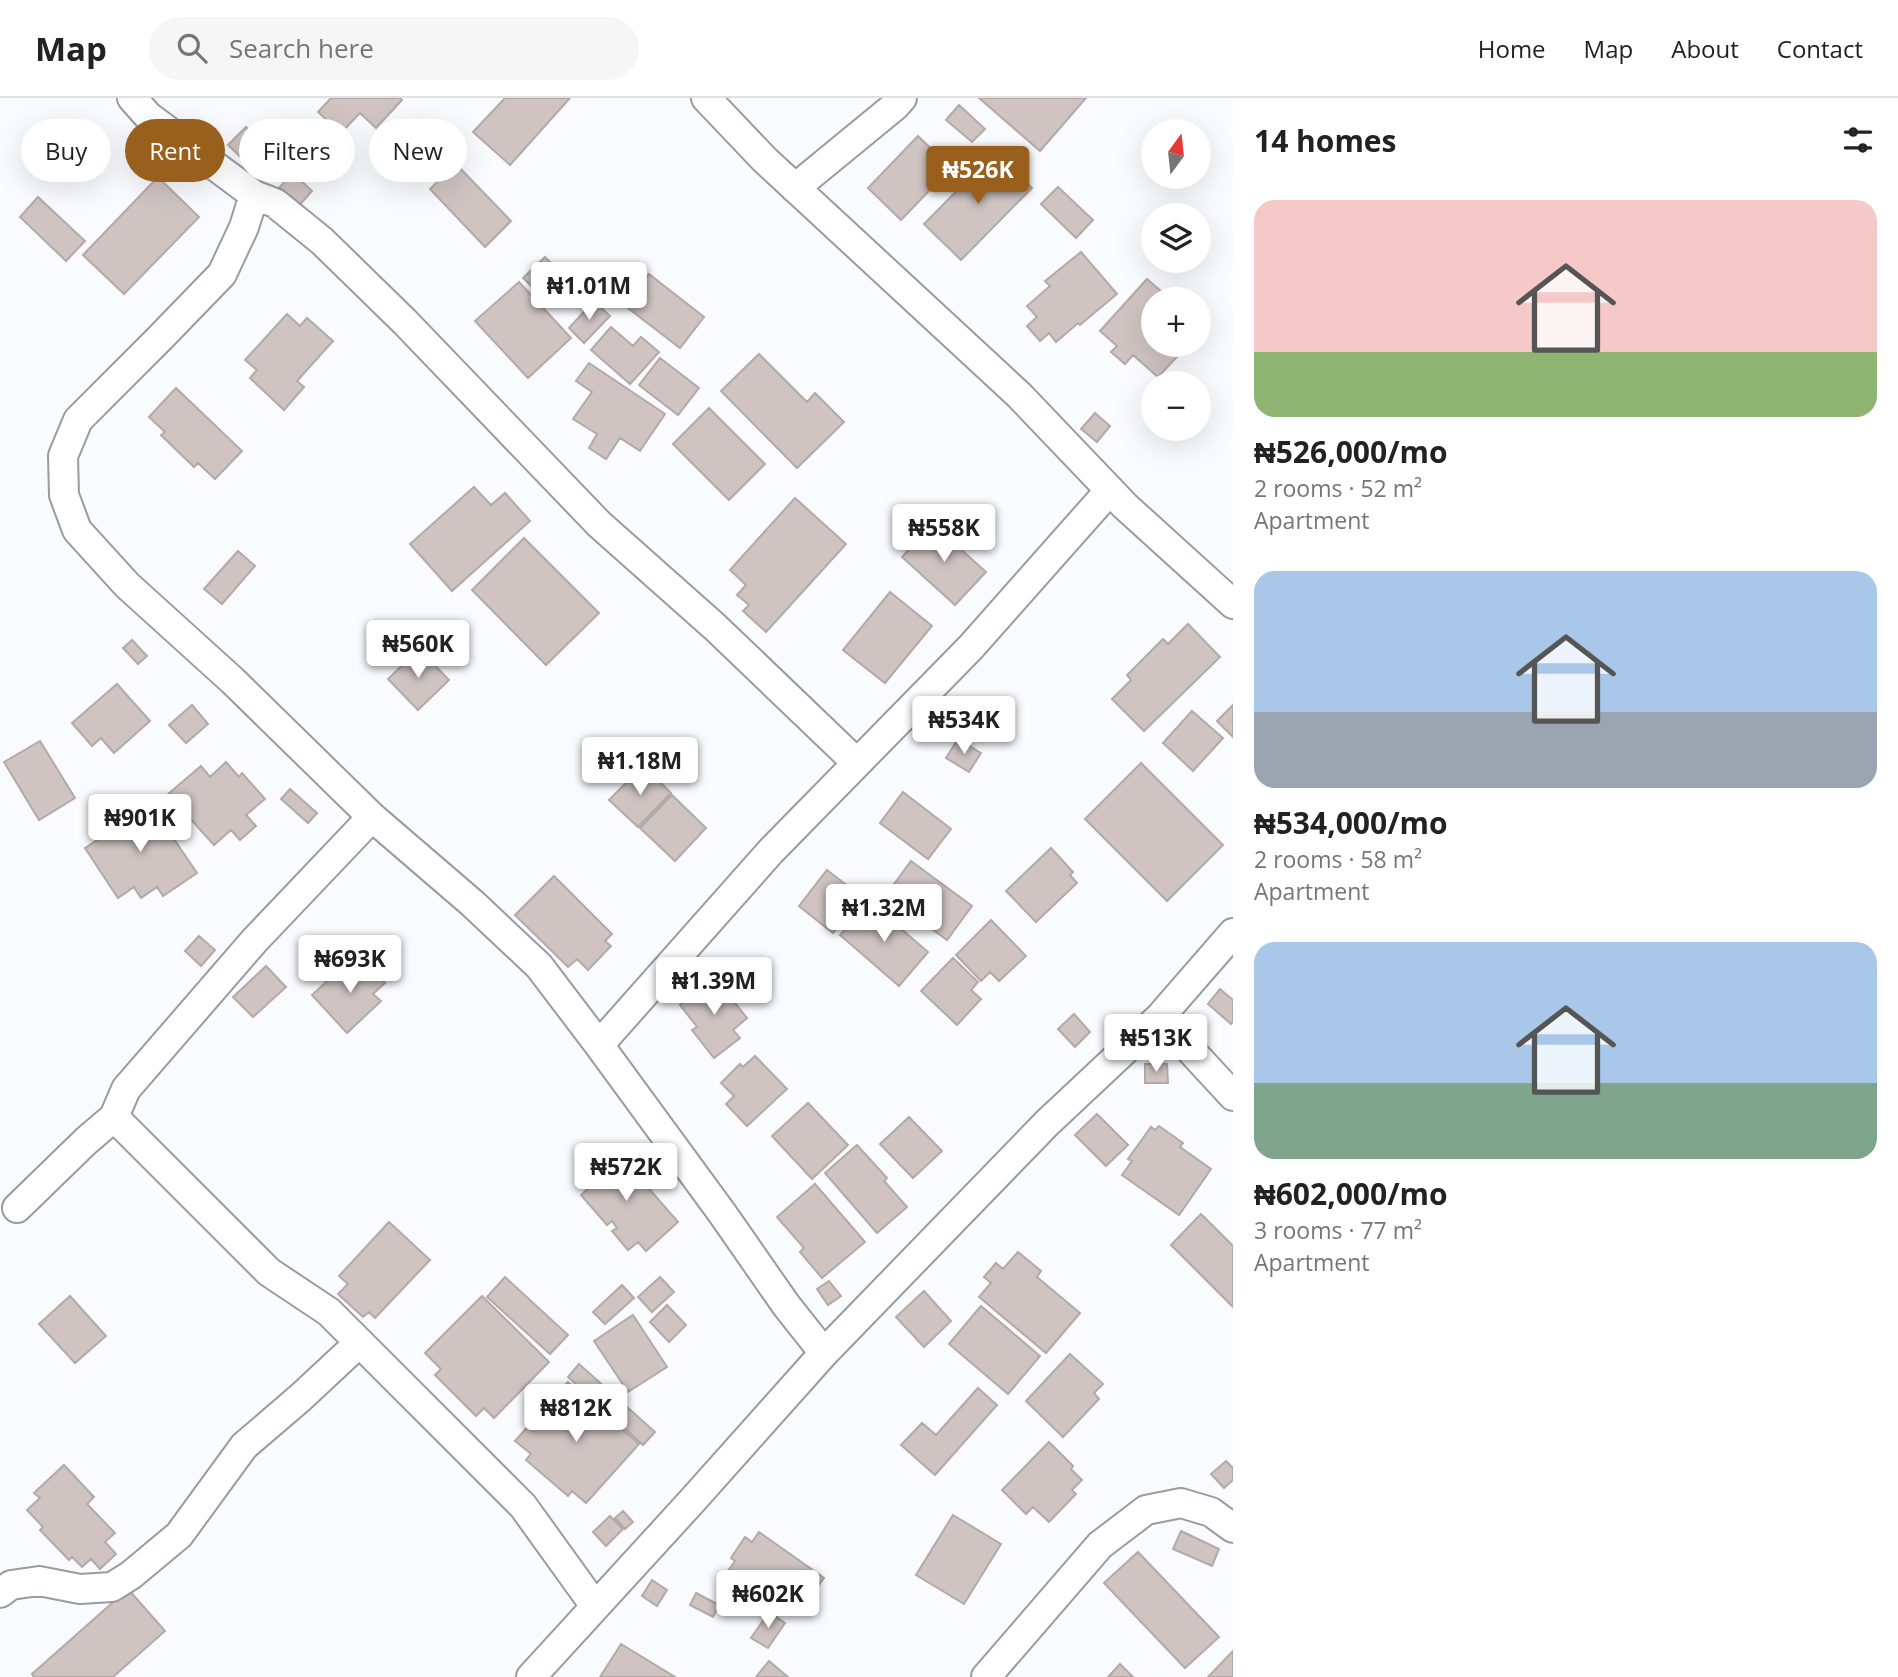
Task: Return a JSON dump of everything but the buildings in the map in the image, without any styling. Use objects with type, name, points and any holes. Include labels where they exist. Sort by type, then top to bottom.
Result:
[{"type":"street","points":[[132,98],[148,116],[254,195],[275,203],[322,241],[405,322],[599,524],[715,626],[858,763]]},
{"type":"street","points":[[706,98],[765,160],[1019,395],[1125,506],[1233,604]]},
{"type":"street","points":[[795,188],[902,98]]},
{"type":"street","points":[[254,195],[244,227],[222,274],[78,421],[63,456],[64,495],[77,530],[127,585],[233,681],[372,817],[472,903],[539,966],[722,1213],[786,1305],[824,1353]]},
{"type":"street","points":[[599,1045],[772,851],[971,647],[1111,490]]},
{"type":"street","points":[[17,1208],[114,1117],[126,1089],[255,940],[372,817]]},
{"type":"street","points":[[531,1677],[824,1353],[1047,1123],[1160,1017],[1233,933]]},
{"type":"street","points":[[1160,1017],[1233,1096]]},
{"type":"street","points":[[114,1117],[269,1272],[329,1312],[523,1506],[595,1606]]},
{"type":"street","points":[[0,1592],[11,1585],[39,1581],[80,1589],[112,1587],[131,1575],[178,1535],[244,1446],[359,1343]]},
{"type":"street","points":[[985,1677],[1100,1545],[1146,1510],[1181,1503],[1212,1512],[1233,1528]]}]
